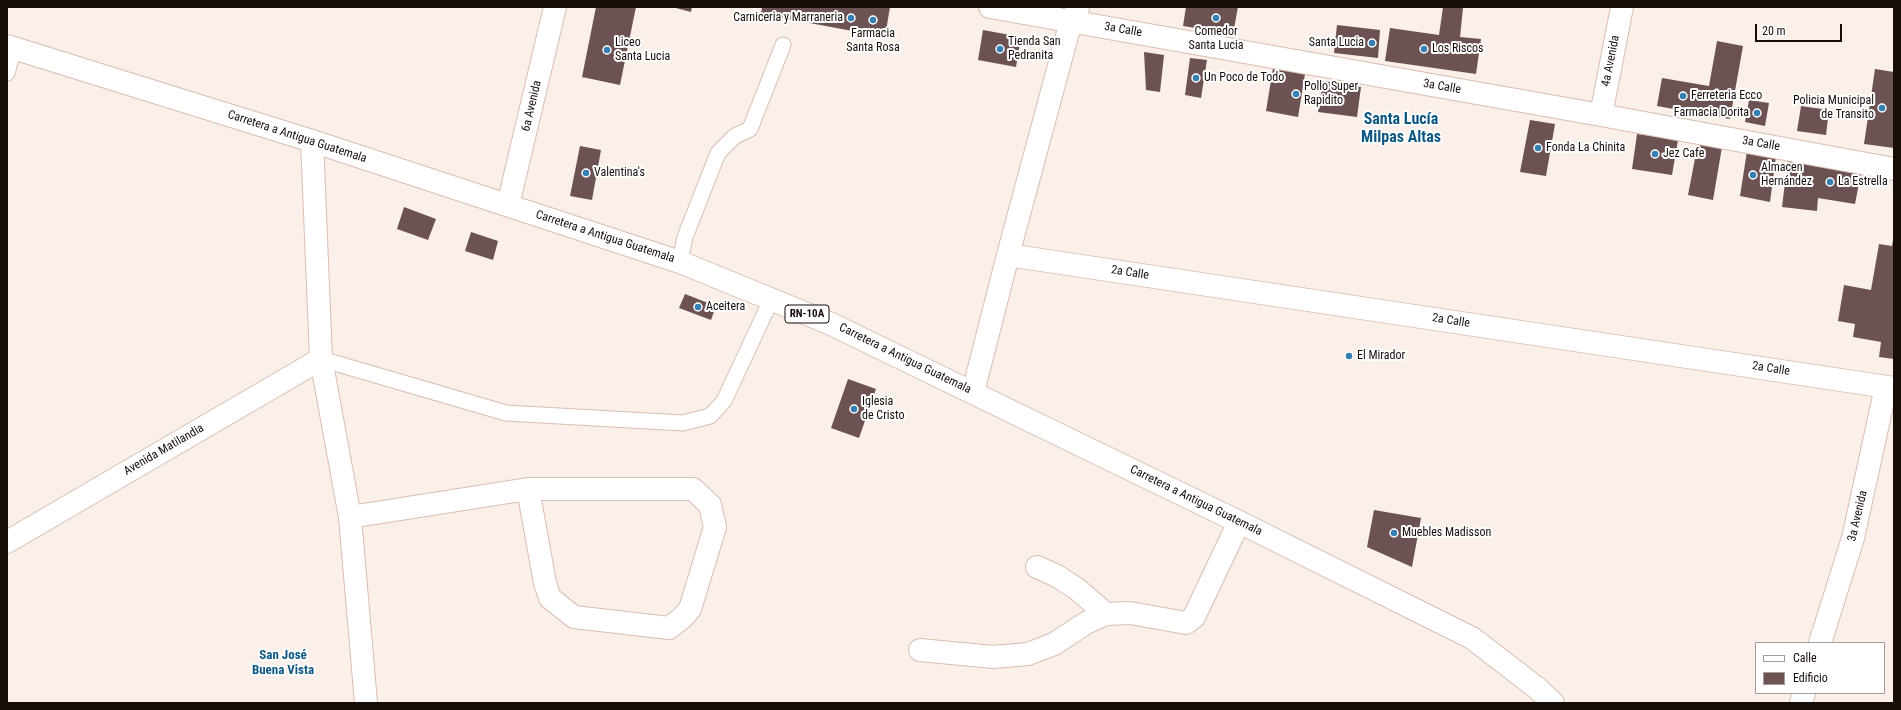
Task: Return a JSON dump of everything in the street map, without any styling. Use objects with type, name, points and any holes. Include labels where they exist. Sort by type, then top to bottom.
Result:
[{"type":"street","name":"6a Avenida","points":[[508,205],[555,7]]},
{"type":"street","name":"4a Avenida","points":[[1601,115],[1622,7]]},
{"type":"street","name":"3a Calle","points":[[999,8],[1075,14],[1601,115],[1894,169]]},
{"type":"street","points":[[973,392],[1008,255],[1075,14]]},
{"type":"street","name":"Carretera a Antigua Guatemala","points":[[10,47],[312,141],[680,262],[829,323],[1239,522],[1472,638],[1554,703]]},
{"type":"street","points":[[312,141],[321,359],[350,517],[366,703]]},
{"type":"street","name":"2a Calle","points":[[1008,255],[1890,387]]},
{"type":"street","name":"Avenida Matilandia","points":[[7,542],[321,359]]},
{"type":"street","name":"3a Avenida","points":[[1820,642],[1853,538],[1890,387]]},
{"type":"street","points":[[350,517],[528,489],[693,489],[710,505],[715,527],[690,609],[682,618],[669,628],[574,617],[550,598],[545,583],[528,489]]},
{"type":"street","points":[[920,650],[993,657],[1028,654],[1054,644],[1086,623],[1106,614],[1130,613],[1186,623],[1191,621],[1239,522]]},
{"type":"street","points":[[1037,567],[1057,576],[1077,589],[1106,614]]},
{"type":"lane","points":[[680,262],[686,237],[718,152],[735,136],[750,129],[783,44]]},
{"type":"lane","points":[[7,73],[10,47]]},
{"type":"lane","points":[[321,359],[506,413],[683,423],[710,416],[724,401],[771,300]]},
{"type":"building","name":"Liceo Santa Lucia","points":[[596,7],[636,7],[620,85],[582,77]]},
{"type":"building","points":[[672,7],[692,7],[691,12]]},
{"type":"building","points":[[762,7],[890,7],[885,37],[761,14]]},
{"type":"building","points":[[1186,7],[1238,7],[1233,34],[1183,26]]},
{"type":"building","points":[[1443,7],[1463,8],[1460,37],[1481,39],[1476,74],[1385,61],[1390,28],[1439,35]]},
{"type":"building","points":[[1337,25],[1380,30],[1378,58],[1334,53]]},
{"type":"building","name":"Tienda San Pedranita","points":[[983,30],[1021,37],[1016,67],[978,60]]},
{"type":"building","points":[[1717,41],[1743,46],[1730,119],[1657,106],[1662,78],[1709,86]]},
{"type":"building","points":[[1144,52],[1164,55],[1160,92],[1146,90]]},
{"type":"building","name":"Un Poco de Todo","points":[[1190,58],[1207,60],[1201,98],[1185,95]]},
{"type":"building","points":[[1273,68],[1305,74],[1298,117],[1266,111]]},
{"type":"building","name":"Policia Municipal de Transito","points":[[1875,69],[1894,72],[1894,148],[1864,144]]},
{"type":"building","points":[[1323,81],[1361,87],[1357,117],[1318,112]]},
{"type":"building","name":"Farmacia Dorita","points":[[1749,100],[1769,103],[1765,126],[1745,122]]},
{"type":"building","points":[[1801,106],[1829,110],[1826,135],[1797,131]]},
{"type":"building","name":"Fonda La Chinita","points":[[1530,120],[1555,124],[1546,176],[1520,172]]},
{"type":"building","name":"Jez Cafe","points":[[1637,134],[1678,140],[1672,175],[1632,169]]},
{"type":"building","points":[[1698,143],[1722,147],[1713,200],[1688,195]]},
{"type":"building","name":"Valentina's","points":[[580,146],[601,150],[592,200],[570,196]]},
{"type":"building","name":"Almacen Hernández","points":[[1747,151],[1776,156],[1770,202],[1740,196]]},
{"type":"building","points":[[1788,158],[1862,168],[1855,204],[1818,198],[1817,211],[1782,207]]},
{"type":"building","points":[[404,207],[436,219],[428,240],[397,229]]},
{"type":"building","points":[[471,232],[498,241],[493,260],[465,251]]},
{"type":"building","points":[[1893,240],[1894,359],[1879,357],[1881,342],[1853,337],[1855,324],[1838,321],[1844,285],[1871,290],[1879,244],[1892,246]]},
{"type":"building","name":"Aceitera","points":[[685,294],[716,306],[711,320],[679,308]]},
{"type":"building","name":"Iglesia de Cristo","points":[[848,379],[876,389],[859,438],[831,428]]},
{"type":"building","name":"Muebles Madisson","points":[[1374,510],[1421,518],[1412,567],[1367,547]]},
{"type":"place","name":"Carniceria y Marraneria","points":[[851,18]]},
{"type":"place","name":"Comedor Santa Lucia","points":[[1216,18]]},
{"type":"place","name":"Farmacia Santa Rosa","points":[[873,20]]},
{"type":"place","name":"Santa Lucia","points":[[1372,43]]},
{"type":"place","name":"Tienda San Pedranita","points":[[1000,49]]},
{"type":"place","name":"Los Riscos","points":[[1424,49]]},
{"type":"place","name":"Liceo Santa Lucia","points":[[607,50]]},
{"type":"place","name":"Un Poco de Todo","points":[[1196,78]]},
{"type":"place","name":"Pollo Super Rapidito","points":[[1296,94]]},
{"type":"place","name":"Ferreteria Ecco","points":[[1683,96]]},
{"type":"place","name":"Policia Municipal de Transito","points":[[1882,108]]},
{"type":"place","name":"Farmacia Dorita","points":[[1757,113]]},
{"type":"place","name":"Fonda La Chinita","points":[[1538,148]]},
{"type":"place","name":"Jez Cafe","points":[[1655,154]]},
{"type":"place","name":"Valentina's","points":[[586,173]]},
{"type":"place","name":"Almacen Hernández","points":[[1753,175]]},
{"type":"place","name":"La Estrella","points":[[1830,182]]},
{"type":"place","name":"Aceitera","points":[[698,307]]},
{"type":"place","name":"El Mirador","points":[[1349,356]]},
{"type":"place","name":"Iglesia de Cristo","points":[[854,409]]},
{"type":"place","name":"Muebles Madisson","points":[[1394,533]]},
{"type":"district","name":"Santa Lucía Milpas Altas","points":[[1401,129]]},
{"type":"district","name":"San José Buena Vista","points":[[283,664]]}]
